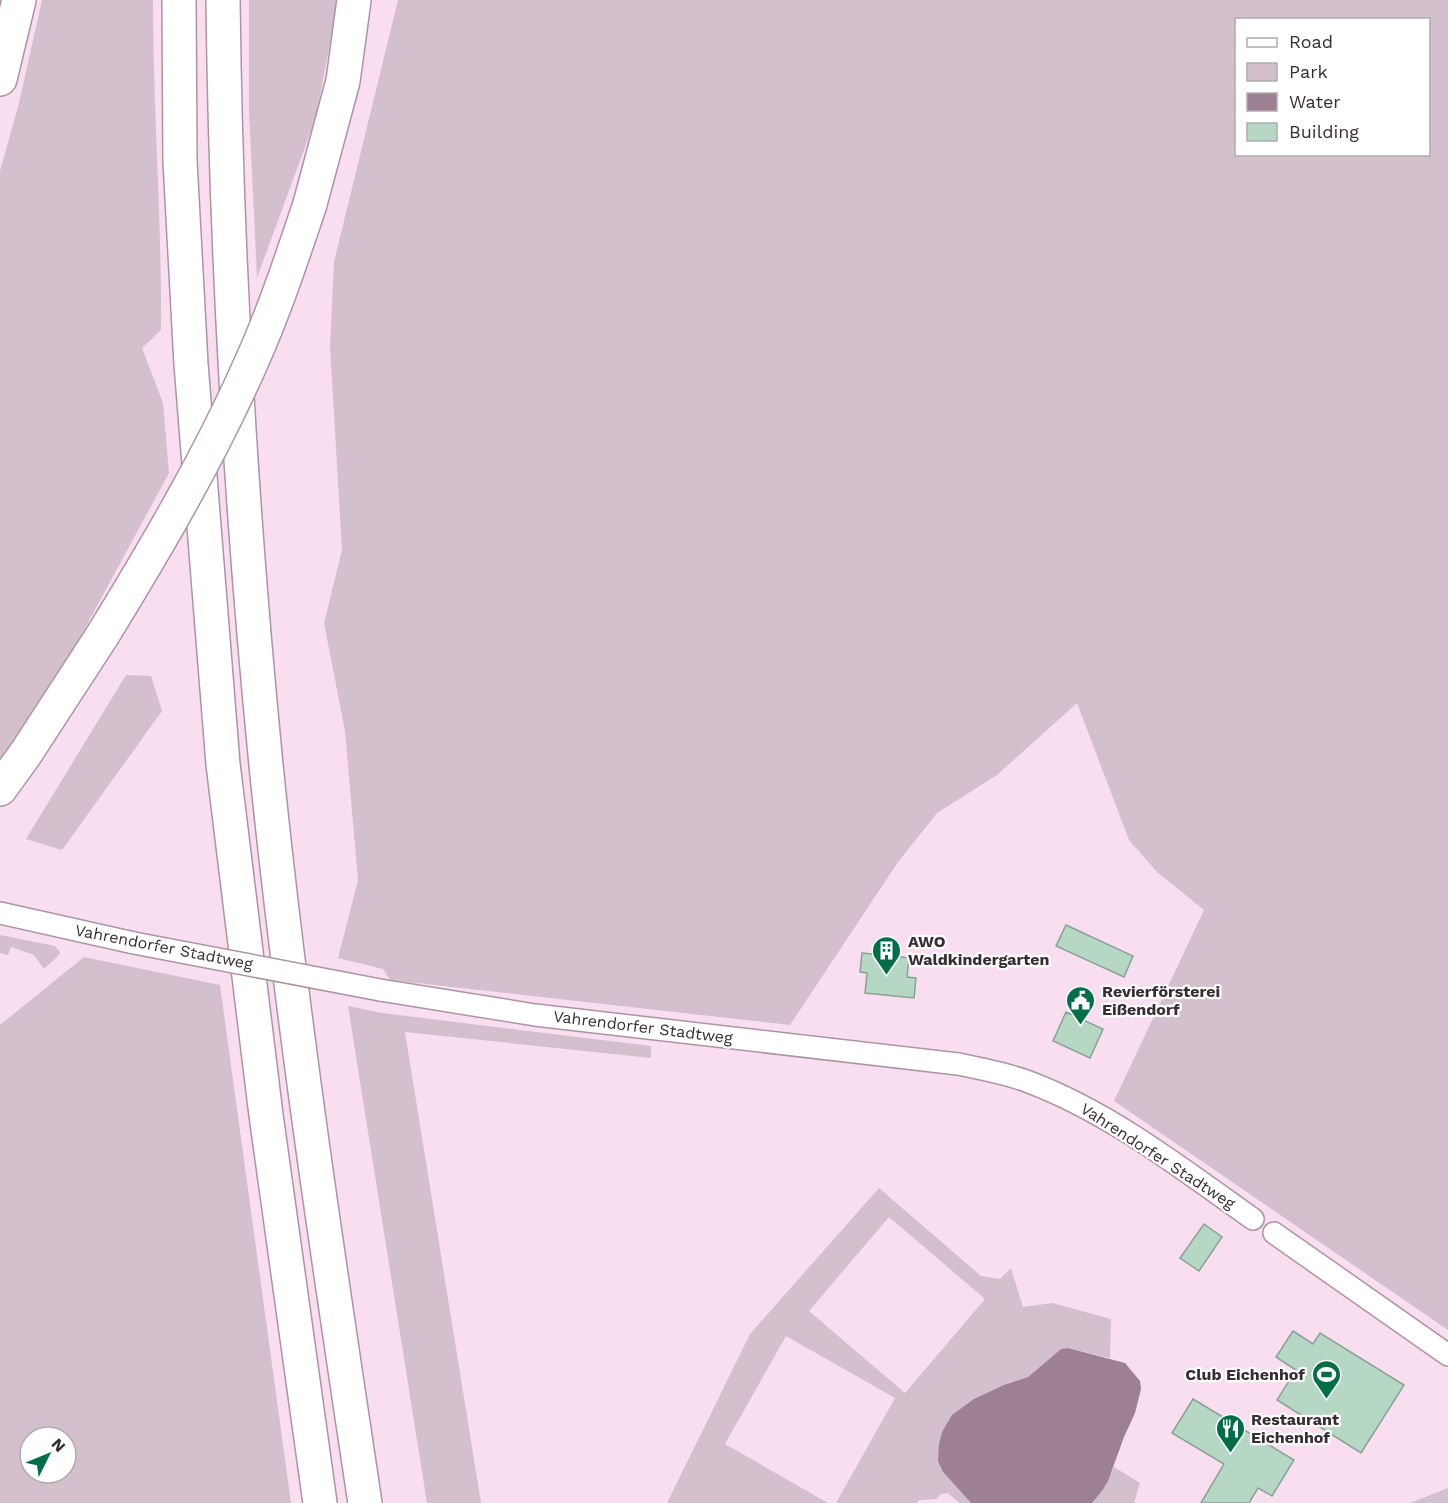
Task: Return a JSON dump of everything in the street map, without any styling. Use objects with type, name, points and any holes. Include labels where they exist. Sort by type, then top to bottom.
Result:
[{"type":"highway","points":[[0,79],[19,0]]},
{"type":"highway","points":[[179,0],[180,161],[191,364],[223,764],[266,1115],[320,1503]]},
{"type":"highway","points":[[223,0],[224,121],[232,332],[242,490],[267,767],[312,1150],[365,1503]]},
{"type":"highway","points":[[0,789],[102,636],[189,489],[228,412],[266,326],[310,204],[343,81],[354,0]]},
{"type":"street","name":"Vahrendorfer Stadtweg","points":[[0,913],[134,943],[380,990],[535,1015],[958,1064],[994,1072],[1028,1081],[1091,1110],[1253,1219]]},
{"type":"street","points":[[1274,1233],[1448,1355]]},
{"type":"green space","points":[[42,0],[153,0],[161,330],[142,348],[163,403],[169,473],[52,689],[0,766],[0,171],[19,103]]},
{"type":"green space","points":[[249,0],[338,0],[316,117],[257,278],[249,111]]},
{"type":"green space","points":[[398,0],[1448,0],[1448,1330],[1114,1101],[1204,910],[1157,872],[1129,840],[1077,703],[997,775],[937,813],[898,862],[790,1025],[390,980],[383,969],[338,958],[358,880],[345,731],[324,623],[342,550],[330,347],[334,262]]},
{"type":"green space","points":[[126,675],[151,676],[162,711],[62,850],[26,839]]},
{"type":"green space","points":[[0,935],[55,946],[60,952],[44,969],[34,955],[11,947],[8,955],[0,953]]},
{"type":"green space","points":[[84,957],[220,985],[291,1503],[0,1503],[0,1025]]},
{"type":"green space","points":[[348,1006],[382,1013],[651,1046],[651,1058],[405,1032],[481,1503],[427,1503]]},
{"type":"green space","points":[[879,1188],[981,1276],[1000,1279],[1011,1268],[1023,1307],[1052,1303],[1111,1319],[1110,1358],[1068,1348],[1061,1349],[1028,1377],[1004,1385],[943,1472],[971,1503],[959,1503],[948,1493],[941,1494],[936,1499],[919,1500],[917,1503],[836,1503],[895,1398],[786,1336],[725,1444],[828,1503],[667,1503],[750,1334]],"holes":[[[889,1217],[985,1299],[905,1393],[809,1311]]]},
{"type":"green space","points":[[1114,1467],[1140,1483],[1134,1503],[1092,1503],[1102,1491]]},
{"type":"green space","points":[[1448,1488],[1448,1503],[1410,1503]]},
{"type":"water","points":[[1068,1348],[1125,1363],[1140,1381],[1141,1389],[1135,1413],[1102,1491],[1092,1503],[971,1503],[943,1472],[938,1461],[942,1432],[952,1415],[974,1399],[1028,1377],[1061,1349]]},
{"type":"building","points":[[1066,925],[1133,956],[1124,977],[1056,946]]},
{"type":"building","name":"AWO Waldkindergarten","points":[[862,953],[909,958],[907,977],[916,978],[914,998],[865,993],[867,973],[860,972]]},
{"type":"building","name":"Revierförsterei Eißendorf","points":[[1066,1012],[1103,1029],[1090,1058],[1053,1041]]},
{"type":"building","points":[[1204,1224],[1222,1237],[1199,1271],[1180,1258]]},
{"type":"building","points":[[1293,1331],[1313,1344],[1320,1333],[1404,1385],[1361,1453],[1277,1400],[1296,1370],[1276,1357]]},
{"type":"building","points":[[1193,1399],[1294,1460],[1272,1496],[1258,1488],[1249,1503],[1201,1503],[1224,1464],[1172,1433]]},
{"type":"place","name":"AWO Waldkindergarten","points":[[887,976]]},
{"type":"place","name":"Revierförsterei Eißendorf","points":[[1081,1026]]},
{"type":"place","name":"Club Eichenhof","points":[[1326,1400]]},
{"type":"place","name":"Restaurant Eichenhof","points":[[1230,1454]]}]
